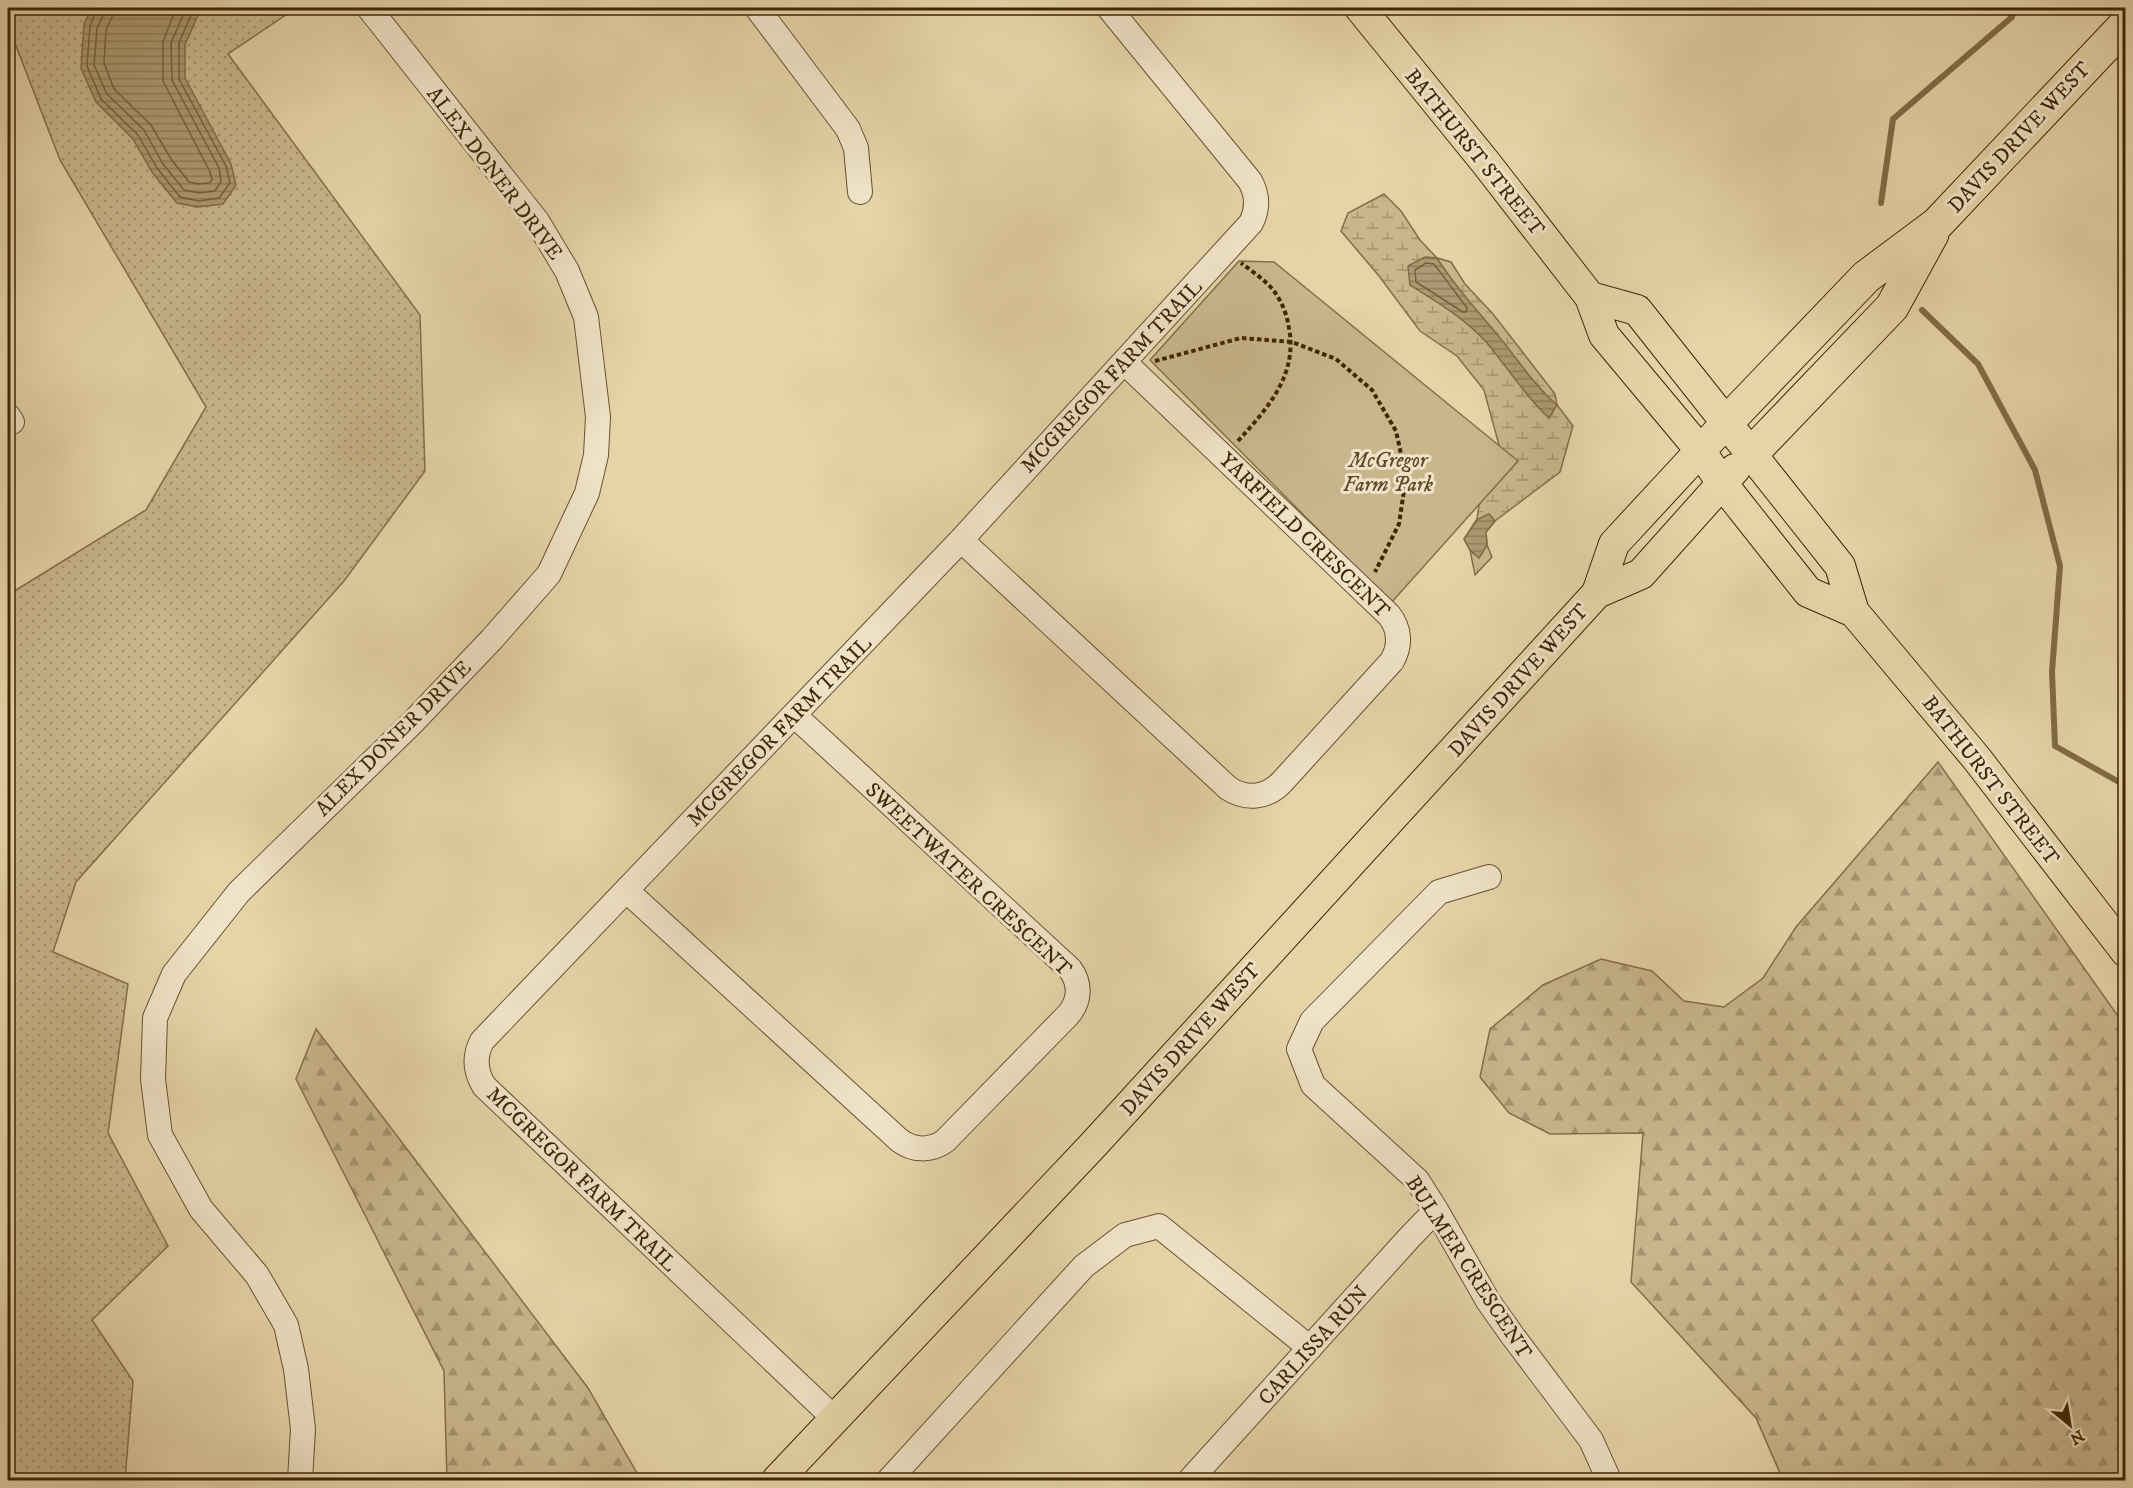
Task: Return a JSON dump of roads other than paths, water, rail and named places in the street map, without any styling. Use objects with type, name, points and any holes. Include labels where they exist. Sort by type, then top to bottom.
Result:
[{"type":"highway","name":"DAVIS DRIVE WEST","points":[[1726,423],[1866,277],[1937,224],[2126,24]]},
{"type":"highway","name":"DAVIS DRIVE WEST","points":[[1751,454],[1892,307],[1937,224]]},
{"type":"main road","name":"BATHURST STREET","points":[[1360,8],[1486,163],[1590,297],[1604,335],[1700,450],[1721,482],[1808,592],[1854,612]]},
{"type":"main road","name":"BATHURST STREET","points":[[1590,297],[1637,310],[1840,567],[1854,612],[1977,759],[2126,951]]},
{"type":"main road","name":"DAVIS DRIVE WEST","points":[[1598,593],[1614,544],[1726,423]]},
{"type":"main road","name":"DAVIS DRIVE WEST","points":[[777,1480],[1095,1143],[1598,593],[1641,574],[1721,482],[1751,454]]},
{"type":"street","name":"ALEX DONER DRIVE","points":[[300,1480],[303,1429],[296,1369],[286,1325],[257,1275],[201,1209],[160,1135],[153,1079],[155,1018],[174,974],[239,892],[412,723],[492,639],[549,574],[587,493],[596,455],[598,417],[586,317],[567,271],[537,221],[369,8]]},
{"type":"street","points":[[758,8],[848,129],[856,148],[860,192]]},
{"type":"street","name":"MCGREGOR FARM TRAIL","points":[[835,1419],[492,1094],[479,1077],[476,1059],[483,1041],[1126,365],[1245,232],[1255,214],[1256,199],[1254,189],[1247,177],[1109,8]]},
{"type":"street","name":"YARFIELD CRESCENT","points":[[961,540],[1228,788],[1238,794],[1250,796],[1267,793],[1277,787],[1394,657],[1399,641],[1396,625],[1389,615],[1126,365]]},
{"type":"street","name":"SWEETWATER CRESCENT","points":[[627,891],[895,1137],[903,1144],[914,1148],[930,1148],[945,1141],[1071,1010],[1078,989],[1076,979],[1070,969],[794,715]]},
{"type":"street","name":"BULMER CRESCENT","points":[[1489,877],[1439,892],[1312,1021],[1299,1048],[1312,1084],[1417,1180],[1488,1301],[1591,1440],[1610,1480]]},
{"type":"street","name":"CARLISSA RUN","points":[[1190,1480],[1436,1210]]},
{"type":"street","points":[[890,1480],[1084,1266],[1125,1235],[1159,1226],[1310,1348]]},
{"type":"water","points":[[92,8],[201,8],[185,45],[185,78],[231,164],[236,185],[223,204],[198,207],[177,203],[152,172],[133,139],[96,102],[81,68],[84,24]]},
{"type":"water","points":[[1425,257],[1437,258],[1534,382],[1557,405],[1549,418],[1532,401],[1479,334],[1451,311],[1410,285],[1408,266]]},
{"type":"water","points":[[1489,514],[1495,521],[1486,532],[1487,545],[1479,558],[1470,550],[1464,539],[1478,519]]},
{"type":"waterway","points":[[1881,203],[1893,119],[2012,17],[2012,8]]},
{"type":"waterway","points":[[1922,310],[1978,364],[2035,470],[2060,566],[2052,672],[2055,746],[2126,786]]},
{"type":"park label","name":"McGregor Farm Park","points":[[1388,472]]}]
